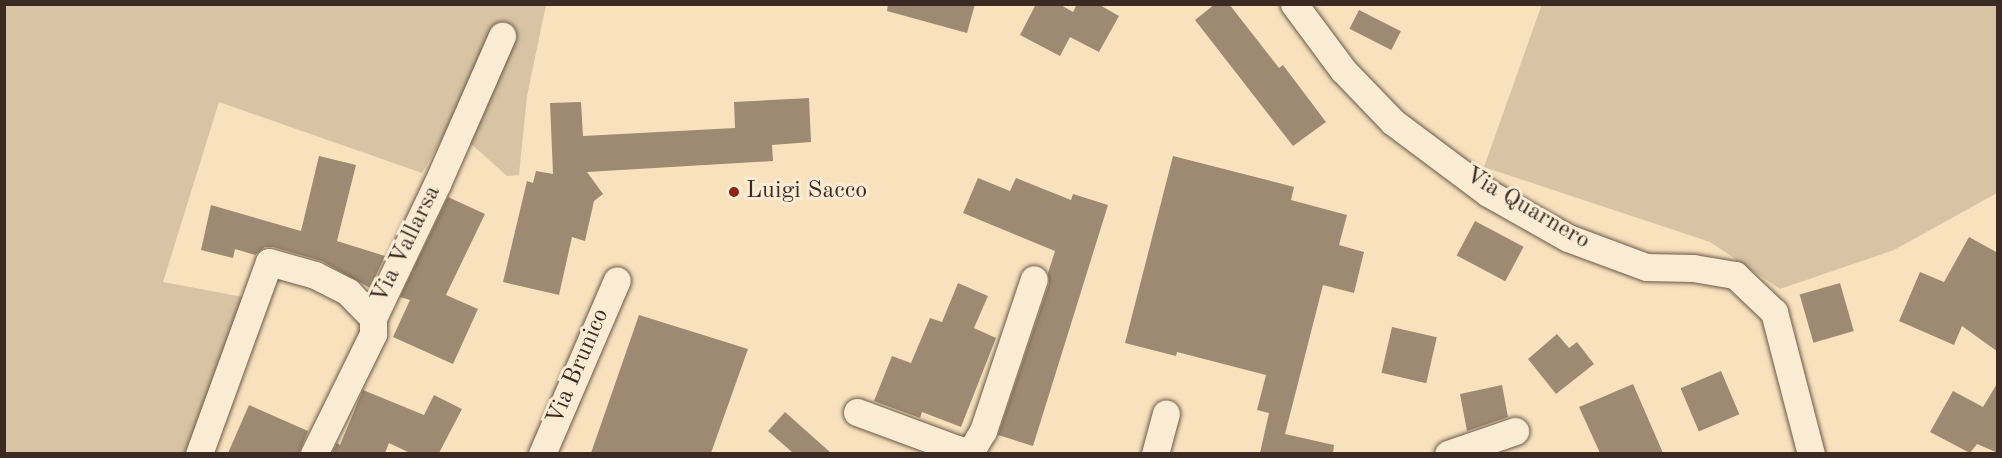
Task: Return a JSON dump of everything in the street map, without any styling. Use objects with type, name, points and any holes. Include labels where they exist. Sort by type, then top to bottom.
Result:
[{"type":"street","name":"Via Quarnero","points":[[1294,4],[1343,70],[1393,122],[1488,193],[1568,238],[1646,267],[1693,268],[1735,275],[1774,312],[1810,453]]},
{"type":"street","name":"Via Vallarsa","points":[[314,453],[373,334],[373,318],[437,184],[502,36]]},
{"type":"street","points":[[199,453],[269,262],[315,275],[348,292],[373,318]]},
{"type":"street","points":[[969,453],[983,431],[1034,279]]},
{"type":"street","name":"Via Brunico","points":[[542,453],[617,280]]},
{"type":"street","points":[[857,412],[957,449],[961,453]]},
{"type":"street","points":[[1155,453],[1166,413]]},
{"type":"street","points":[[1448,453],[1515,431]]},
{"type":"shaded area","points":[[1542,4],[1997,5],[1997,193],[1894,250],[1780,289],[1710,242],[1484,167]]},
{"type":"shaded area","points":[[4,5],[546,5],[527,96],[519,175],[507,176],[450,125],[422,173],[219,102],[163,282],[243,297],[185,453],[5,453]]},
{"type":"building","points":[[888,4],[975,4],[967,33],[887,11]]},
{"type":"building","points":[[1036,4],[1059,4],[1073,12],[1077,4],[1098,4],[1119,16],[1099,52],[1070,37],[1060,56],[1020,35]]},
{"type":"building","points":[[1215,4],[1229,4],[1279,68],[1283,65],[1326,122],[1293,146],[1195,20]]},
{"type":"building","points":[[1359,10],[1401,31],[1391,50],[1349,29]]},
{"type":"building","points":[[809,98],[811,142],[772,145],[773,161],[587,172],[603,194],[594,201],[585,241],[572,237],[559,295],[503,282],[527,181],[533,183],[536,171],[553,174],[550,103],[581,102],[583,136],[735,128],[734,102]]},
{"type":"building","points":[[319,156],[356,165],[337,241],[385,256],[370,288],[322,261],[273,247],[265,247],[255,255],[235,249],[233,258],[201,250],[211,205],[301,231]]},
{"type":"building","points":[[1173,156],[1294,187],[1291,200],[1347,215],[1339,245],[1364,252],[1354,293],[1323,285],[1285,434],[1334,445],[1333,453],[1260,453],[1269,413],[1257,410],[1266,375],[1177,352],[1176,356],[1125,343]]},
{"type":"building","points":[[978,178],[1010,191],[1016,178],[1071,200],[1073,194],[1108,205],[1033,446],[998,435],[1049,284],[1048,273],[1055,251],[963,213]]},
{"type":"building","points":[[448,197],[485,214],[446,295],[478,309],[453,364],[393,337],[410,300],[400,297]]},
{"type":"building","points":[[1475,221],[1524,247],[1505,281],[1457,255]]},
{"type":"building","points":[[1969,237],[1998,253],[1998,352],[1962,326],[1954,345],[1899,321],[1920,272],[1944,282]]},
{"type":"building","points":[[958,283],[988,296],[974,328],[996,338],[961,427],[922,412],[920,418],[874,401],[892,356],[911,363],[930,318],[942,322]]},
{"type":"building","points":[[1840,283],[1854,331],[1813,343],[1800,295]]},
{"type":"building","points":[[639,315],[748,349],[711,453],[591,453]]},
{"type":"building","points":[[1392,327],[1437,337],[1426,383],[1381,373]]},
{"type":"building","points":[[1557,334],[1569,348],[1577,342],[1594,364],[1556,394],[1528,359]]},
{"type":"building","points":[[1721,371],[1739,414],[1699,431],[1680,388]]},
{"type":"building","points":[[1998,382],[1998,453],[1977,444],[1970,453],[1930,432],[1953,391],[1983,407]]},
{"type":"building","points":[[1633,384],[1663,453],[1600,453],[1579,407]]},
{"type":"building","points":[[1502,385],[1508,417],[1467,431],[1460,394]]},
{"type":"building","points":[[363,390],[424,415],[434,395],[462,409],[439,453],[410,453],[389,443],[385,453],[332,453],[337,443],[340,445]]},
{"type":"building","points":[[249,405],[308,431],[299,453],[228,453]]},
{"type":"building","points":[[785,412],[831,453],[793,453],[768,431]]},
{"type":"place","name":"Luigi Sacco","points":[[734,192]]}]
